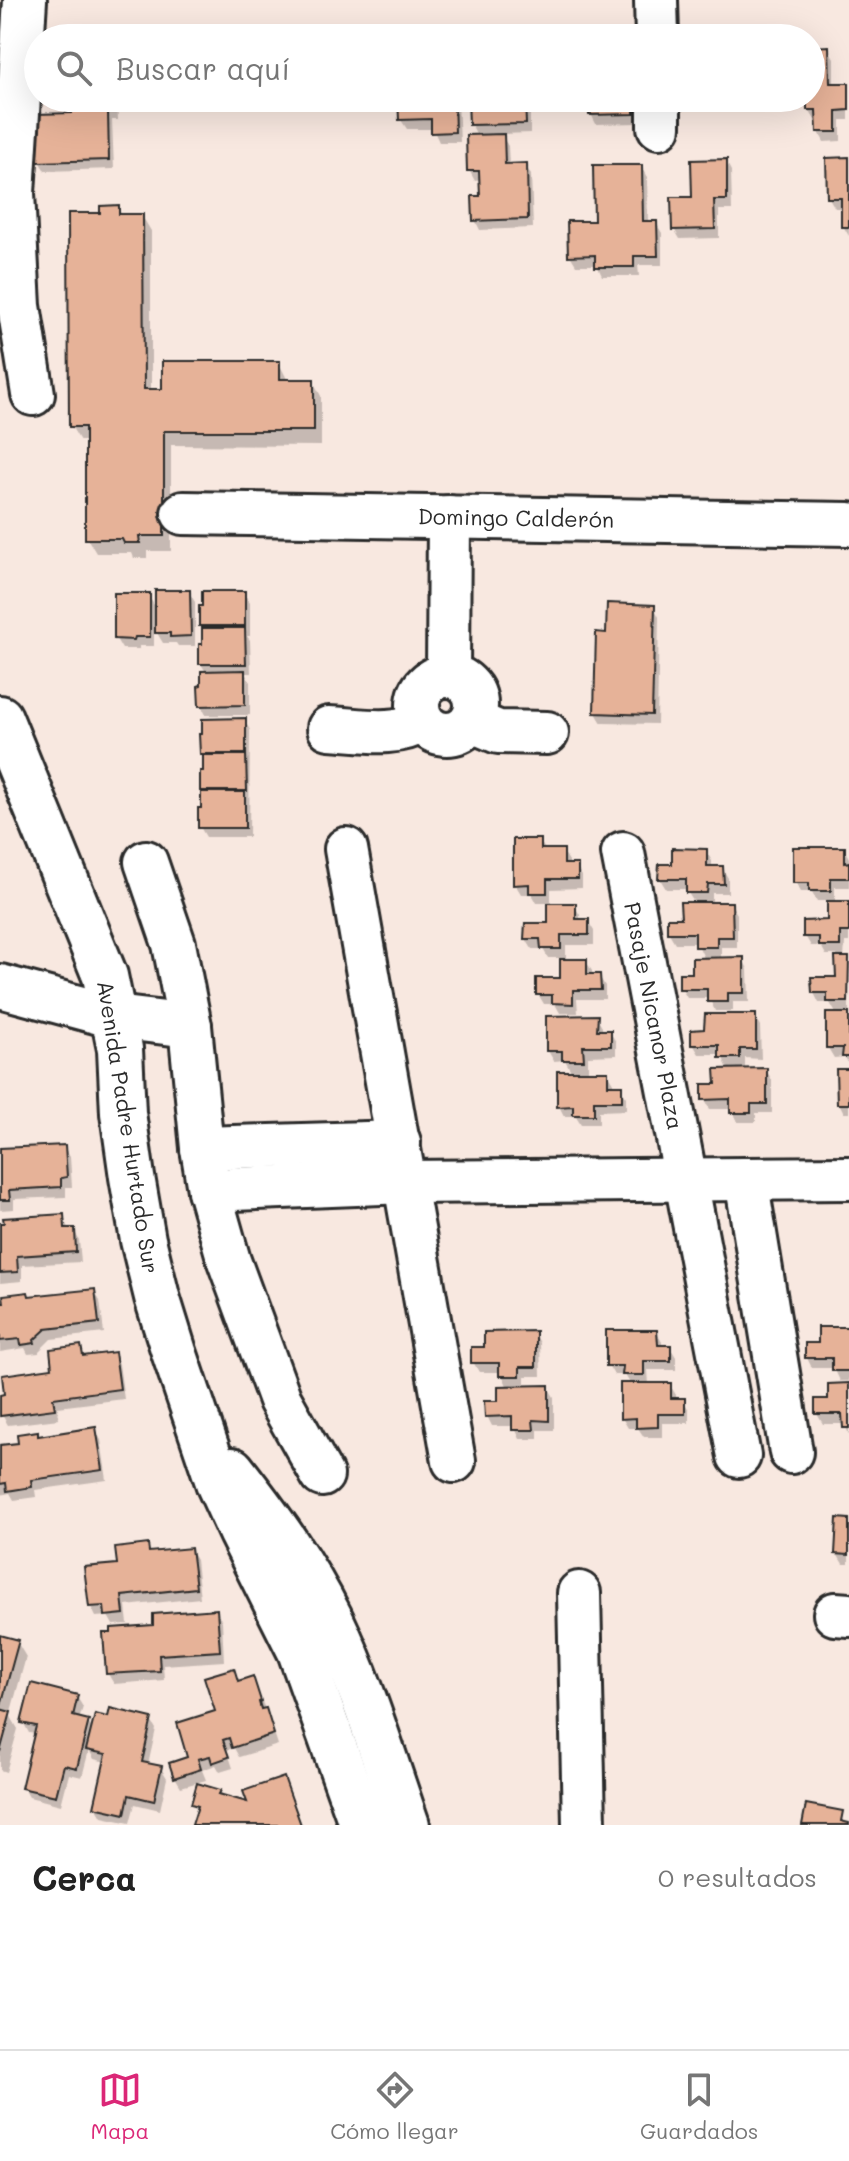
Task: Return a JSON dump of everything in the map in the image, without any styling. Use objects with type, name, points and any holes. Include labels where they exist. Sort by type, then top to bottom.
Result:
[{"type":"main road","name":"Avenida Padre Hurtado Sur","points":[[0,718],[105,976],[115,1017],[125,1126],[143,1240],[157,1297],[209,1459],[241,1533],[300,1651],[362,1825]]},
{"type":"main road","name":"Avenida Padre Hurtado Sur","points":[[193,1407],[224,1460],[304,1569],[325,1608],[358,1684],[407,1825]]},
{"type":"street","points":[[25,0],[13,193],[19,306],[33,394]]},
{"type":"street","points":[[656,0],[657,24]]},
{"type":"street","name":"Domingo Calderón","points":[[183,513],[849,524]]},
{"type":"street","points":[[448,675],[449,517]]},
{"type":"street","points":[[448,675],[467,683],[476,702],[472,721],[455,734],[428,728],[422,721],[417,704],[419,694],[431,680],[448,675]]},
{"type":"street","points":[[329,728],[397,732],[422,721]]},
{"type":"street","points":[[472,721],[498,732],[547,733]]},
{"type":"street","points":[[346,849],[454,1461]]},
{"type":"street","name":"Pasaje Nicanor Plaza","points":[[623,853],[739,1456]]},
{"type":"street","points":[[146,862],[174,944],[190,1026],[209,1190],[229,1261],[280,1400],[322,1475]]},
{"type":"street","points":[[0,986],[115,1017],[190,1026]]},
{"type":"street","points":[[202,1148],[685,1180],[849,1178]]},
{"type":"street","points":[[209,1190],[402,1162]]},
{"type":"street","points":[[746,1179],[791,1452]]},
{"type":"street","points":[[579,1593],[584,1825]]},
{"type":"building","points":[[825,46],[829,46],[830,83],[849,83],[849,110],[837,111],[837,132],[817,132],[816,112],[825,112]]},
{"type":"building","points":[[108,112],[109,160],[37,162],[35,114]]},
{"type":"building","points":[[399,112],[454,112],[455,132],[431,133],[431,119],[399,120]]},
{"type":"building","points":[[469,112],[526,112],[526,124],[469,125]]},
{"type":"building","points":[[589,112],[634,112],[634,114],[589,115]]},
{"type":"building","points":[[504,134],[505,164],[527,163],[528,219],[473,221],[472,196],[480,196],[479,171],[467,171],[466,135]]},
{"type":"building","points":[[849,157],[849,227],[841,227],[841,198],[827,198],[826,158]]},
{"type":"building","points":[[727,159],[727,200],[714,200],[715,229],[672,230],[671,197],[692,197],[691,160]]},
{"type":"building","points":[[593,165],[642,165],[643,221],[657,221],[658,256],[634,256],[634,267],[595,267],[595,255],[568,256],[567,221],[594,221]]},
{"type":"building","points":[[119,205],[119,214],[143,214],[144,389],[162,389],[162,361],[280,361],[280,379],[314,379],[314,431],[164,431],[164,536],[139,536],[140,543],[124,543],[122,539],[85,539],[85,427],[69,427],[68,213],[100,213],[100,206]]},
{"type":"building","points":[[155,590],[190,590],[191,636],[170,637],[170,633],[155,633]]},
{"type":"building","points":[[202,591],[245,591],[245,626],[199,626]]},
{"type":"building","points":[[114,593],[150,593],[150,637],[114,639]]},
{"type":"building","points":[[607,603],[655,605],[652,715],[594,713],[596,632],[606,633]]},
{"type":"building","points":[[202,628],[245,628],[246,664],[199,664]]},
{"type":"building","points":[[245,670],[245,705],[199,706],[201,671]]},
{"type":"building","points":[[246,718],[246,754],[200,754],[202,719]]},
{"type":"building","points":[[203,755],[246,755],[247,791],[200,791]]},
{"type":"building","points":[[201,792],[245,792],[245,828],[198,828]]},
{"type":"building","points":[[513,839],[541,839],[541,849],[564,849],[564,864],[578,864],[578,879],[547,879],[547,893],[529,893],[529,884],[513,885]]},
{"type":"building","points":[[793,847],[845,847],[849,878],[831,878],[831,891],[809,891],[809,883],[793,883]]},
{"type":"building","points":[[672,848],[707,849],[707,866],[723,866],[724,884],[708,884],[707,893],[686,893],[686,879],[658,879],[659,864],[672,864]]},
{"type":"building","points":[[827,901],[849,901],[849,932],[840,932],[840,946],[819,946],[819,937],[803,937],[803,921],[827,920]]},
{"type":"building","points":[[680,902],[732,902],[733,937],[717,937],[717,947],[695,947],[695,933],[667,933],[667,918],[681,918]]},
{"type":"building","points":[[548,903],[576,903],[576,919],[589,919],[589,935],[561,935],[561,949],[541,949],[540,939],[524,939],[525,923],[548,923]]},
{"type":"building","points":[[744,957],[744,993],[728,993],[728,1002],[707,1002],[707,989],[679,989],[679,973],[692,973],[692,958]]},
{"type":"building","points":[[835,957],[849,957],[848,1002],[827,1002],[827,993],[812,993],[811,977],[836,977]]},
{"type":"building","points":[[560,959],[587,959],[587,974],[600,974],[601,990],[573,990],[573,1004],[552,1003],[552,995],[536,995],[536,978],[560,978]]},
{"type":"building","points":[[826,1013],[849,1013],[849,1057],[842,1057],[843,1048],[826,1048]]},
{"type":"building","points":[[705,1014],[756,1014],[756,1049],[740,1049],[740,1058],[719,1058],[719,1045],[691,1045],[691,1030],[704,1029]]},
{"type":"building","points":[[598,1015],[597,1030],[611,1030],[611,1046],[583,1046],[584,1060],[562,1060],[562,1051],[546,1051],[546,1016]]},
{"type":"building","points":[[767,1068],[767,1104],[751,1104],[751,1113],[730,1113],[730,1099],[702,1100],[702,1084],[716,1084],[715,1069]]},
{"type":"building","points":[[836,1069],[849,1069],[849,1104],[837,1104]]},
{"type":"building","points":[[557,1071],[608,1071],[608,1085],[622,1085],[622,1101],[594,1101],[594,1115],[573,1115],[573,1106],[557,1107]]},
{"type":"building","points":[[65,1145],[67,1177],[61,1178],[61,1187],[9,1190],[10,1200],[0,1200],[0,1148]]},
{"type":"building","points":[[64,1214],[65,1228],[75,1228],[76,1252],[17,1256],[18,1272],[0,1273],[0,1223],[4,1223],[3,1218]]},
{"type":"building","points":[[95,1289],[99,1323],[46,1329],[34,1340],[35,1343],[21,1345],[20,1339],[0,1341],[0,1303],[4,1303],[3,1295],[28,1292],[29,1296]]},
{"type":"building","points":[[818,1327],[849,1327],[849,1371],[832,1371],[832,1358],[805,1358],[805,1343],[818,1343]]},
{"type":"building","points":[[606,1330],[657,1330],[658,1345],[671,1345],[671,1361],[644,1361],[644,1375],[622,1375],[623,1366],[606,1366]]},
{"type":"building","points":[[536,1331],[536,1367],[520,1367],[520,1376],[499,1376],[499,1363],[471,1363],[471,1347],[484,1347],[484,1332]]},
{"type":"building","points":[[81,1345],[83,1356],[115,1352],[120,1389],[53,1398],[55,1409],[0,1416],[0,1395],[4,1394],[2,1375],[52,1368],[50,1349]]},
{"type":"building","points":[[620,1383],[671,1383],[671,1398],[685,1398],[685,1414],[658,1414],[658,1427],[636,1428],[636,1418],[620,1419]]},
{"type":"building","points":[[849,1383],[849,1428],[843,1428],[842,1414],[815,1414],[815,1399],[828,1399],[828,1384]]},
{"type":"building","points":[[549,1385],[549,1421],[533,1420],[534,1430],[512,1430],[512,1416],[485,1417],[484,1401],[498,1401],[498,1386]]},
{"type":"building","points":[[96,1427],[103,1470],[31,1480],[32,1487],[7,1491],[6,1483],[0,1484],[0,1445],[18,1443],[17,1434],[38,1431],[38,1436]]},
{"type":"building","points":[[837,1518],[849,1519],[849,1555],[835,1554]]},
{"type":"building","points":[[148,1544],[149,1552],[191,1548],[196,1588],[122,1596],[124,1614],[105,1616],[104,1606],[89,1607],[84,1567],[117,1564],[115,1548]]},
{"type":"building","points":[[217,1609],[220,1651],[159,1655],[160,1671],[106,1674],[103,1633],[111,1633],[111,1628],[153,1625],[153,1614]]},
{"type":"building","points":[[0,1635],[19,1640],[0,1709]]},
{"type":"building","points":[[234,1668],[238,1681],[253,1676],[261,1709],[266,1708],[274,1734],[232,1748],[229,1738],[223,1740],[229,1757],[212,1763],[210,1756],[198,1759],[201,1769],[174,1778],[169,1763],[187,1757],[177,1723],[215,1711],[204,1677]]},
{"type":"building","points":[[31,1683],[78,1695],[73,1716],[89,1720],[77,1768],[64,1765],[56,1796],[21,1788],[36,1726],[21,1723]]},
{"type":"building","points":[[110,1708],[152,1718],[142,1762],[162,1766],[154,1801],[129,1795],[125,1814],[94,1807],[106,1754],[86,1750],[95,1714],[108,1717]]},
{"type":"building","points":[[0,1709],[11,1712],[0,1752]]},
{"type":"building","points":[[284,1777],[301,1825],[192,1825],[198,1806],[191,1804],[197,1783],[221,1790],[219,1794],[247,1802],[243,1791]]},
{"type":"building","points":[[806,1804],[843,1811],[841,1821],[849,1825],[802,1825]]}]
